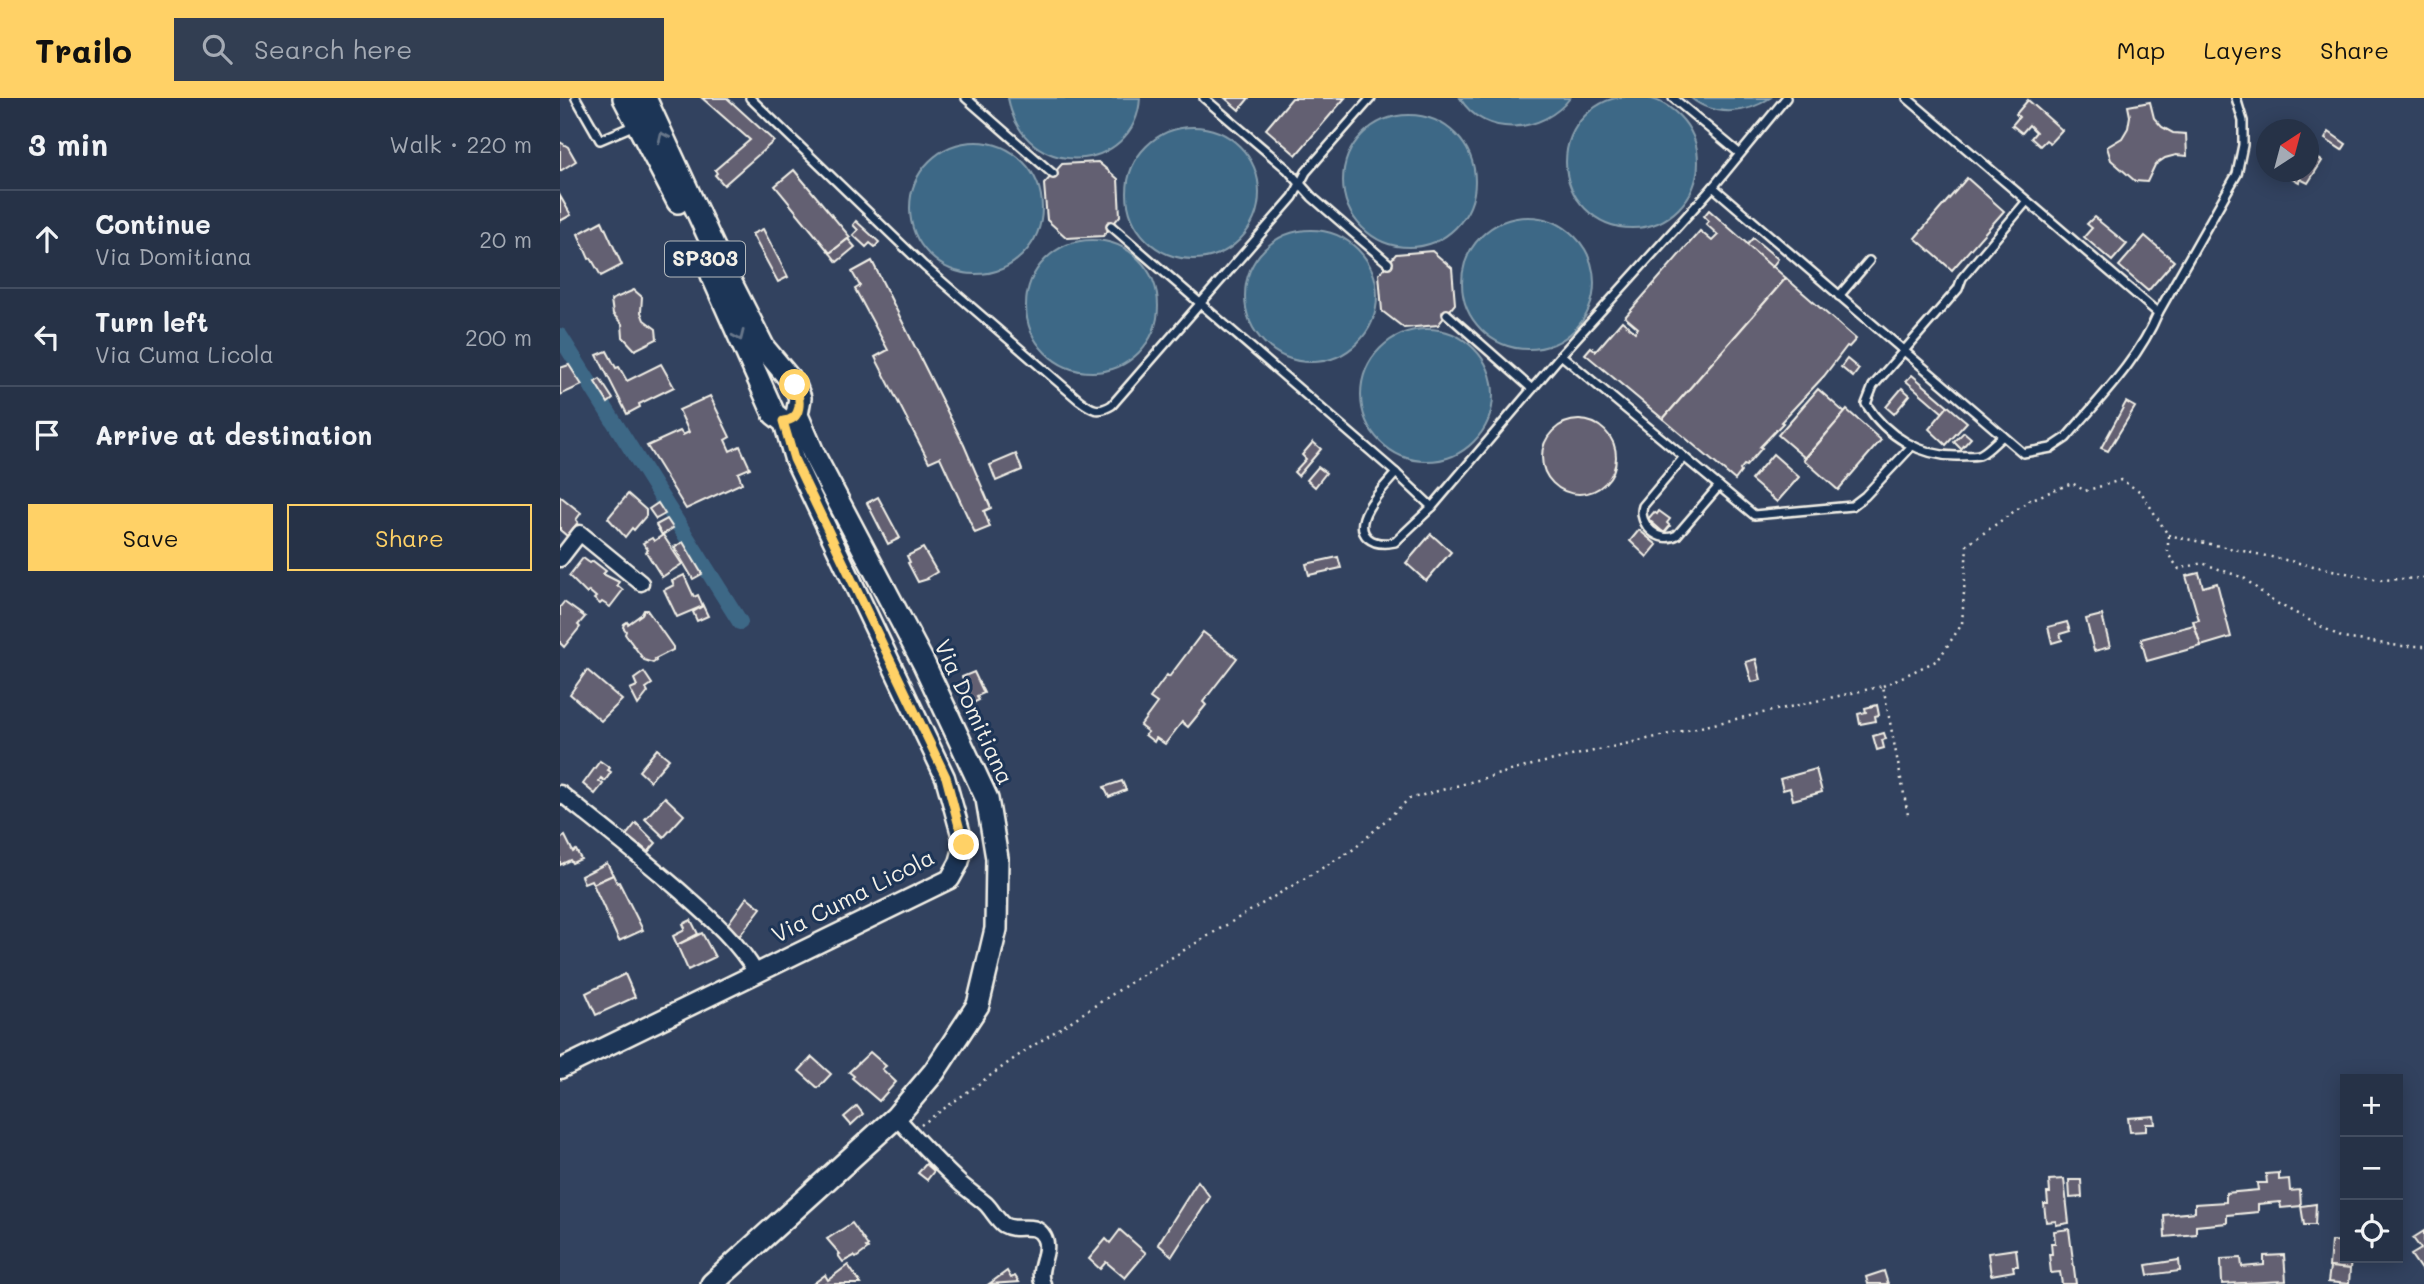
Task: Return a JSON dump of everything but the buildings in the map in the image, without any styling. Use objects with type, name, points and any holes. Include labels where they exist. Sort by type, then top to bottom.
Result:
[{"type":"main road","name":"Via Domitiana","points":[[624,98],[687,220],[774,414],[790,418],[815,457],[924,664],[987,799],[997,858],[996,929],[978,1005],[903,1125],[712,1284]]},
{"type":"main road","name":"Via Domitiana","points":[[645,98],[721,263],[764,348],[795,385],[800,398],[790,418]]},
{"type":"street","name":"Via Cuma Licola","points":[[560,1069],[950,879],[959,863],[964,845],[946,777],[794,459],[790,418]]},
{"type":"street","points":[[560,559],[580,533],[641,583]]},
{"type":"street","points":[[560,793],[711,918],[747,957],[756,973]]},
{"type":"street","points":[[903,1125],[961,1184],[985,1203],[1004,1225],[1028,1227],[1040,1232],[1046,1244],[1040,1271],[1043,1284]]},
{"type":"lane","points":[[576,98],[600,140],[638,124]]},
{"type":"lane","points":[[750,98],[924,266],[1092,410],[1103,411],[1112,405],[1293,197],[1306,172],[1371,98]]},
{"type":"lane","points":[[966,98],[1053,174]]},
{"type":"lane","points":[[1204,98],[1388,263]]},
{"type":"lane","points":[[1673,98],[1740,153]]},
{"type":"lane","points":[[1396,473],[1364,514],[1362,524],[1368,538],[1385,544],[1395,542],[1432,507],[1561,355],[1713,187],[1786,98]]},
{"type":"lane","points":[[1907,98],[2158,313]]},
{"type":"lane","points":[[1713,187],[2023,453],[2051,447],[2066,438],[2137,354],[2151,331],[2158,313],[2237,174],[2243,145],[2243,121],[2236,98]]},
{"type":"lane","points":[[2003,436],[1980,455],[1947,456],[1930,453],[1911,447],[1873,415],[1866,404],[1873,386],[1958,289],[1962,278],[2026,201]]},
{"type":"lane","points":[[1111,226],[1432,507]]},
{"type":"lane","points":[[1839,296],[1869,261]]},
{"type":"lane","points":[[1447,314],[1532,389]]},
{"type":"lane","points":[[1561,355],[1754,515],[1852,506],[1865,496],[1911,447]]},
{"type":"lane","points":[[1684,457],[1643,506],[1640,514],[1642,521],[1661,538],[1670,540],[1677,535],[1719,486]]},
{"type":"path","points":[[903,1125],[1022,1054],[1139,977],[1354,849],[1409,799],[1535,764],[1883,686],[1938,660],[1962,624],[1967,545],[2030,500],[2072,483],[2085,491],[2121,480],[2141,492],[2168,535],[2168,554],[2179,569],[2202,563],[2244,578],[2271,600],[2343,638],[2400,646],[2424,646]]},
{"type":"path","points":[[2168,535],[2379,580],[2424,578]]},
{"type":"path","points":[[1883,686],[1908,815]]},
{"type":"water","points":[[1632,96],[1657,101],[1679,115],[1693,137],[1698,162],[1693,187],[1679,209],[1657,223],[1632,228],[1607,223],[1585,209],[1571,187],[1566,162],[1571,137],[1585,115],[1607,101]]},
{"type":"water","points":[[1008,98],[1140,98],[1134,123],[1120,142],[1100,154],[1078,158],[1055,156],[1034,145],[1018,126]]},
{"type":"water","points":[[1460,98],[1570,98],[1559,110],[1545,119],[1514,126],[1498,125],[1484,120],[1471,111]]},
{"type":"water","points":[[1691,98],[1770,98],[1741,110],[1720,111]]},
{"type":"water","points":[[1409,115],[1434,120],[1456,134],[1470,156],[1475,181],[1470,206],[1456,228],[1434,242],[1409,247],[1384,242],[1362,228],[1348,206],[1343,181],[1348,156],[1362,134],[1384,120]]},
{"type":"water","points":[[1193,127],[1218,132],[1240,146],[1254,168],[1259,193],[1254,218],[1240,240],[1218,254],[1193,259],[1168,254],[1146,240],[1132,218],[1127,193],[1132,168],[1146,146],[1168,132]]},
{"type":"water","points":[[976,142],[1001,147],[1023,161],[1037,183],[1042,208],[1037,233],[1023,255],[1001,269],[976,274],[951,269],[929,255],[915,233],[910,208],[915,183],[929,161],[951,147]]},
{"type":"water","points":[[1528,217],[1553,222],[1575,236],[1589,258],[1594,283],[1589,308],[1575,330],[1553,344],[1528,349],[1503,344],[1481,330],[1467,308],[1462,283],[1467,258],[1481,236],[1503,222]]},
{"type":"water","points":[[1311,230],[1336,235],[1358,249],[1372,271],[1377,296],[1372,321],[1358,343],[1336,357],[1311,362],[1286,357],[1264,343],[1250,321],[1245,296],[1250,271],[1264,249],[1286,235]]},
{"type":"water","points":[[1092,240],[1117,245],[1139,259],[1153,281],[1158,306],[1153,331],[1139,353],[1117,367],[1092,372],[1067,367],[1045,353],[1031,331],[1026,306],[1031,281],[1045,259],[1067,245]]},
{"type":"water","points":[[1427,329],[1452,334],[1474,348],[1488,370],[1493,395],[1488,420],[1474,442],[1452,456],[1427,461],[1402,456],[1380,442],[1366,420],[1361,395],[1366,370],[1380,348],[1402,334]]},
{"type":"waterway","points":[[560,336],[740,622]]},
{"type":"route","points":[[795,385],[800,398],[797,415],[791,421],[783,421],[794,459],[946,777],[964,845]]}]
